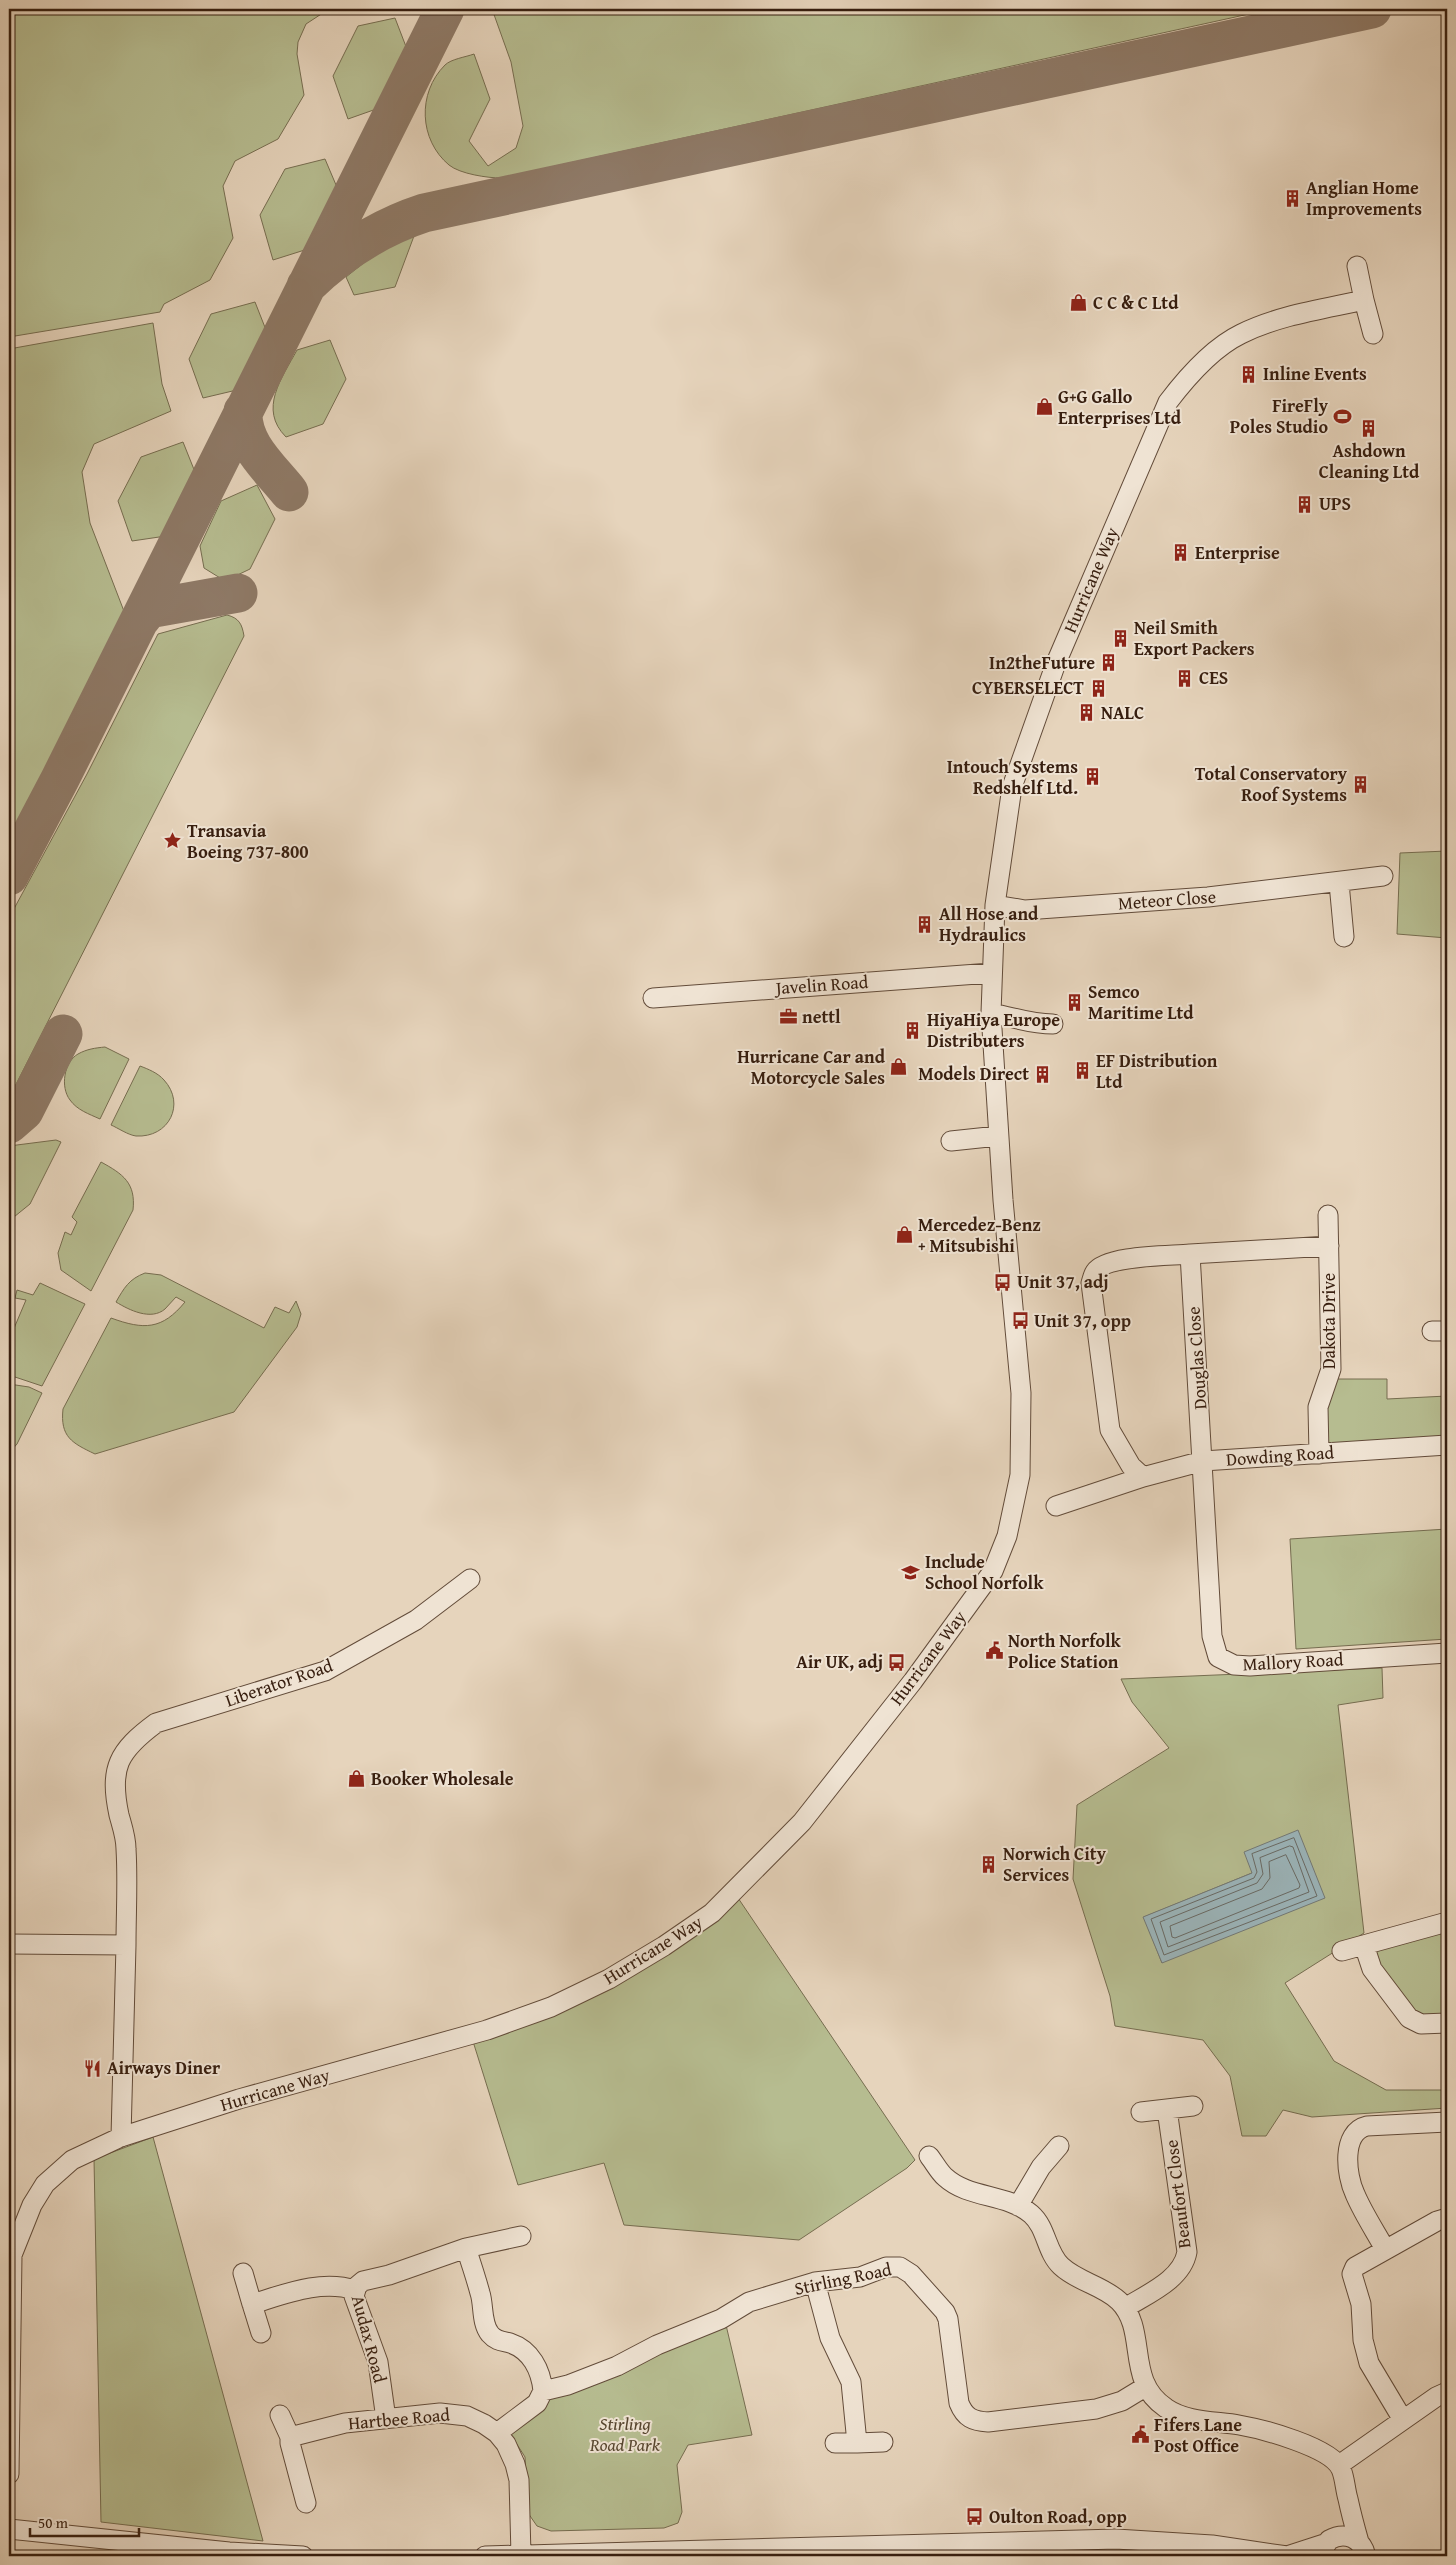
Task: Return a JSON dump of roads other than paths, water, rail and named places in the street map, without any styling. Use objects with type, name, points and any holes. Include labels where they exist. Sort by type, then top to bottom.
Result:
[{"type":"street","points":[[1357,266],[1373,334]]},
{"type":"street","name":"Hurricane Way","points":[[9,2474],[12,2255],[32,2205],[45,2184],[72,2160],[121,2137],[239,2099],[455,2040],[551,2007],[609,1979],[664,1946],[712,1913],[802,1822],[913,1681],[993,1571],[1007,1536],[1020,1475],[1021,1393],[998,1136],[991,1013],[995,905],[1012,788],[1056,663],[1168,402],[1183,382],[1221,348],[1240,334],[1275,322],[1364,300]]},
{"type":"street","name":"Meteor Close","points":[[995,905],[1025,910],[1208,897],[1339,883],[1383,876]]},
{"type":"street","points":[[1339,883],[1344,936]]},
{"type":"street","name":"Javelin Road","points":[[653,998],[991,973]]},
{"type":"street","points":[[991,1013],[1010,1016],[1033,1024],[1053,1024]]},
{"type":"street","points":[[951,1141],[998,1136]]},
{"type":"street","name":"Dakota Drive","points":[[1319,1454],[1318,1407],[1331,1369],[1328,1215]]},
{"type":"street","points":[[1143,1477],[1131,1466],[1110,1430],[1092,1284],[1094,1272],[1116,1253],[1190,1254],[1329,1246]]},
{"type":"street","name":"Douglas Close","points":[[1190,1254],[1203,1461]]},
{"type":"street","name":"Dowding Road","points":[[1056,1506],[1118,1494],[1143,1477],[1203,1461],[1447,1445]]},
{"type":"street","name":"Mallory Road","points":[[1203,1461],[1212,1636],[1218,1656],[1234,1665],[1250,1666],[1447,1653]]},
{"type":"street","name":"Liberator Road","points":[[126,1945],[126,1846],[114,1792],[114,1779],[126,1749],[137,1737],[156,1723],[325,1672],[416,1620],[470,1579]]},
{"type":"street","points":[[1342,1951],[1447,1922]]},
{"type":"street","points":[[9,1944],[126,1945],[121,2137]]},
{"type":"street","points":[[1364,1945],[1372,1969],[1409,2018],[1421,2024],[1447,2023]]},
{"type":"street","points":[[1142,2112],[1193,2106]]},
{"type":"street","name":"Beaufort Close","points":[[1125,2308],[1177,2274],[1185,2263],[1186,2252],[1168,2109]]},
{"type":"street","points":[[1385,2250],[1352,2186],[1350,2179],[1349,2142],[1355,2131],[1367,2126],[1447,2122]]},
{"type":"street","points":[[1018,2206],[1036,2164],[1059,2146]]},
{"type":"street","points":[[929,2156],[944,2177],[962,2188],[1018,2206],[1031,2215],[1042,2228],[1059,2264],[1073,2276],[1110,2293],[1125,2308],[1131,2318],[1140,2372],[1146,2387],[1166,2408],[1183,2416],[1242,2426],[1277,2436],[1320,2451],[1339,2465],[1365,2552]]},
{"type":"street","points":[[1403,2420],[1369,2363],[1363,2340],[1361,2304],[1352,2274],[1355,2267],[1437,2221],[1447,2218]]},
{"type":"street","name":"Audax Road","points":[[386,2419],[380,2373],[354,2296],[355,2290],[363,2281],[389,2275],[466,2248],[521,2236]]},
{"type":"street","points":[[466,2248],[489,2333],[498,2341],[520,2347],[530,2354],[542,2382],[543,2391],[537,2402],[497,2433]]},
{"type":"street","name":"Stirling Road","points":[[543,2391],[568,2386],[617,2366],[657,2344],[721,2319],[749,2302],[815,2282],[860,2277],[886,2267],[900,2267],[911,2274],[945,2312],[948,2319],[959,2403],[964,2413],[973,2420],[988,2422],[1096,2409],[1122,2401],[1146,2387]]},
{"type":"street","points":[[243,2273],[261,2333]]},
{"type":"street","points":[[815,2282],[830,2338],[851,2382],[857,2443]]},
{"type":"street","points":[[252,2304],[328,2285],[355,2290]]},
{"type":"street","points":[[1339,2465],[1447,2392]]},
{"type":"street","name":"Hartbee Road","points":[[290,2437],[345,2423],[454,2412],[467,2416],[497,2433],[506,2444],[517,2472],[521,2555]]},
{"type":"street","points":[[280,2416],[290,2437],[290,2444],[306,2503]]},
{"type":"street","points":[[835,2444],[883,2442]]},
{"type":"street","points":[[1325,2546],[1347,2496]]},
{"type":"street","points":[[9,2529],[228,2554],[303,2556]]},
{"type":"street","points":[[485,2556],[979,2549],[1137,2539],[1212,2545],[1287,2556],[1325,2546],[1346,2536],[1365,2552]]},
{"type":"water","points":[[1298,1830],[1325,1898],[1162,1963],[1143,1917],[1252,1873],[1244,1852]]},
{"type":"place","name":"Anglian Home Improvements","points":[[1292,198]]},
{"type":"place","name":"C C & C Ltd","points":[[1079,303]]},
{"type":"place","name":"Inline Events","points":[[1249,374]]},
{"type":"place","name":"G+G Gallo Enterprises Ltd","points":[[1044,407]]},
{"type":"place","name":"FireFly Poles Studio","points":[[1342,416]]},
{"type":"place","name":"Ashdown Cleaning Ltd","points":[[1369,428]]},
{"type":"place","name":"UPS","points":[[1305,504]]},
{"type":"place","name":"Enterprise","points":[[1181,553]]},
{"type":"place","name":"Neil Smith Export Packers","points":[[1120,638]]},
{"type":"place","name":"In2theFuture","points":[[1109,663]]},
{"type":"place","name":"CES","points":[[1185,678]]},
{"type":"place","name":"CYBERSELECT","points":[[1098,688]]},
{"type":"place","name":"NALC","points":[[1087,713]]},
{"type":"place","name":"Intouch Systems Redshelf Ltd.","points":[[1092,777]]},
{"type":"place","name":"Total Conservatory Roof Systems","points":[[1361,784]]},
{"type":"place","name":"Transavia Boeing 737-800","points":[[173,841]]},
{"type":"place","name":"All Hose and Hydraulics","points":[[925,924]]},
{"type":"place","name":"Semco Maritime Ltd","points":[[1074,1002]]},
{"type":"place","name":"nettl","points":[[788,1017]]},
{"type":"place","name":"HiyaHiya Europe Distributers","points":[[913,1030]]},
{"type":"place","name":"Hurricane Car and Motorcycle Sales","points":[[899,1067]]},
{"type":"place","name":"EF Distribution Ltd","points":[[1082,1071]]},
{"type":"place","name":"Models Direct","points":[[1043,1074]]},
{"type":"place","name":"Mercedez-Benz + Mitsubishi","points":[[904,1235]]},
{"type":"place","name":"Unit 37, adj","points":[[1003,1282]]},
{"type":"place","name":"Unit 37, opp","points":[[1020,1321]]},
{"type":"place","name":"Include School Norfolk","points":[[911,1572]]},
{"type":"place","name":"North Norfolk Police Station","points":[[994,1651]]},
{"type":"place","name":"Air UK, adj","points":[[897,1662]]},
{"type":"place","name":"Booker Wholesale","points":[[357,1779]]},
{"type":"place","name":"Norwich City Services","points":[[989,1864]]},
{"type":"place","name":"Airways Diner","points":[[93,2068]]},
{"type":"place","name":"Fifers Lane Post Office","points":[[1140,2435]]},
{"type":"place","name":"Oulton Road, opp","points":[[975,2517]]},
{"type":"park label","name":"Stirling Road Park","points":[[625,2434]]}]
